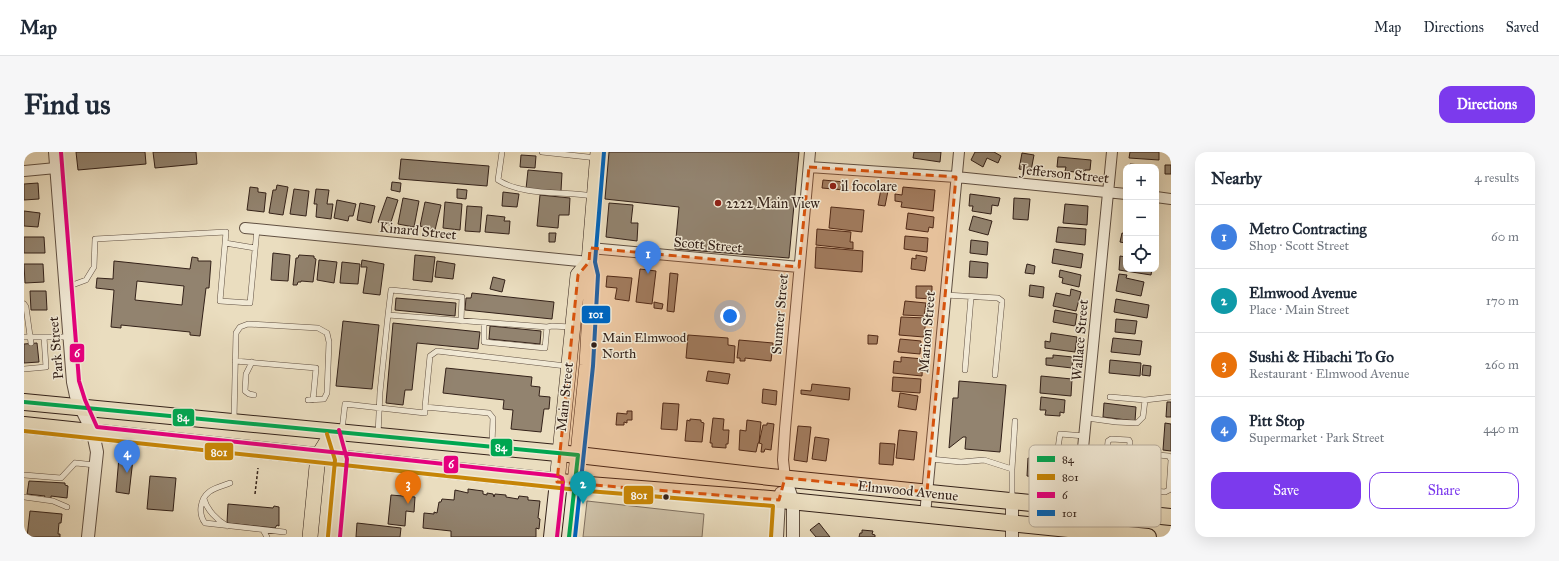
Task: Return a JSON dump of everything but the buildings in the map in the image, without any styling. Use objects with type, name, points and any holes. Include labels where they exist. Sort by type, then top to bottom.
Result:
[{"type":"highway","name":"Elmwood Avenue","points":[[24,402],[491,447],[1029,503]]},
{"type":"highway","name":"Elmwood Avenue","points":[[24,425],[556,482],[786,501],[925,515],[1012,530],[1075,530],[1148,537]]},
{"type":"highway","name":"Elmwood Avenue","points":[[1161,516],[1171,517]]},
{"type":"main road","name":"Main Street","points":[[569,537],[587,365],[592,275],[589,255],[598,155]]},
{"type":"main road","name":"Main Street","points":[[551,537],[578,274],[589,255]]},
{"type":"main road","points":[[310,537],[318,456],[337,432]]},
{"type":"main road","points":[[334,537],[341,459],[337,432]]},
{"type":"street","name":"Park Street","points":[[55,152],[73,382],[76,396],[93,433],[97,452],[88,537]]},
{"type":"street","name":"Sumter Street","points":[[792,537],[786,501],[783,457],[810,152]]},
{"type":"street","name":"Marion Street","points":[[925,515],[959,152]]},
{"type":"street","name":"Wallace Street","points":[[1084,445],[1112,152]]},
{"type":"street","name":"Jefferson Street","points":[[809,167],[956,177],[1123,194]]},
{"type":"street","points":[[24,171],[56,168]]},
{"type":"street","points":[[1159,197],[1171,199]]},
{"type":"street","name":"Kinard Street","points":[[246,228],[589,255]]},
{"type":"street","name":"Scott Street","points":[[589,255],[799,267]]},
{"type":"street","name":"Sumter Street","points":[[777,537],[786,501]]},
{"type":"street","points":[[1012,501],[1012,530]]},
{"type":"lane","points":[[502,152],[498,180],[506,185],[520,190],[594,196]]},
{"type":"lane","points":[[542,152],[598,155]]},
{"type":"lane","points":[[66,288],[86,280],[94,267],[95,239],[226,232],[220,301],[250,303],[257,229]]},
{"type":"lane","points":[[225,242],[255,248]]},
{"type":"lane","points":[[378,436],[379,408],[391,290],[462,297],[461,321]]},
{"type":"lane","points":[[945,295],[998,298],[1002,301],[995,375]]},
{"type":"lane","points":[[965,370],[971,296]]},
{"type":"lane","points":[[24,304],[26,307],[27,337],[31,343]]},
{"type":"lane","points":[[388,315],[484,323],[572,327]]},
{"type":"lane","points":[[484,323],[484,342],[545,348],[547,327]]},
{"type":"lane","points":[[233,422],[235,361],[236,333],[240,327],[248,324],[318,328],[327,333],[329,342],[327,392],[324,399],[311,400],[316,368],[235,361]]},
{"type":"lane","points":[[27,337],[70,337]]},
{"type":"lane","points":[[24,369],[46,367],[44,337]]},
{"type":"lane","points":[[337,432],[345,404],[425,414],[430,356],[437,351],[568,367]]},
{"type":"lane","points":[[32,362],[33,368]]},
{"type":"lane","points":[[252,362],[246,374],[245,391],[254,395]]},
{"type":"lane","points":[[1110,397],[1145,400],[1171,398]]},
{"type":"lane","points":[[1087,418],[1138,423],[1144,417],[1145,400]]},
{"type":"lane","points":[[425,407],[489,413],[493,418],[491,447]]},
{"type":"lane","points":[[1012,501],[1015,421]]},
{"type":"lane","points":[[1058,445],[1060,434],[1085,436]]},
{"type":"lane","points":[[1108,445],[1108,441],[1111,439],[1129,440],[1130,445]]},
{"type":"lane","points":[[1161,455],[1168,456],[1171,460],[1169,490],[1161,492]]},
{"type":"lane","points":[[930,459],[961,462],[984,460],[1012,469]]},
{"type":"lane","points":[[24,475],[61,478],[76,463],[96,465]]},
{"type":"lane","points":[[230,483],[211,490],[204,498],[201,510],[205,523],[284,532]]},
{"type":"lane","points":[[24,497],[53,501],[67,507]]},
{"type":"lane","points":[[204,498],[206,506],[216,517],[228,526]]},
{"type":"lane","points":[[263,530],[267,537]]},
{"type":"path","points":[[255,494],[258,468]]},
{"type":"highlighted area","points":[[809,167],[956,177],[927,492],[785,478],[779,500],[557,482],[578,275],[589,262],[590,248],[799,267]]},
{"type":"shaded area","points":[[587,501],[704,514],[702,537],[583,537]]},
{"type":"transit line","name":"6","points":[[61,152],[79,381],[85,400],[97,427],[558,476],[562,478],[563,482],[557,537]]},
{"type":"transit line","name":"101","points":[[575,537],[593,366],[598,275],[595,262],[604,152]]},
{"type":"transit line","name":"84","points":[[24,402],[578,455],[569,537]]},
{"type":"transit line","name":"6","points":[[339,430],[347,459],[340,537]]},
{"type":"transit line","name":"801","points":[[24,431],[588,491],[773,506],[771,537]]},
{"type":"transit line","name":"801","points":[[327,434],[335,460],[328,536]]},
{"type":"place","name":"il focolare","points":[[833,186]]},
{"type":"place","name":"2222 Main View","points":[[718,203]]},
{"type":"place","name":"Metro Contracting","points":[[648,274]]},
{"type":"place","name":"Main Elmwood North","points":[[594,345]]},
{"type":"place","name":"Pitt Stop","points":[[127,473]]},
{"type":"place","name":"Sushi & Hibachi To Go","points":[[408,504]]},
{"type":"place","name":"Elmwood Avenue","points":[[583,504]]}]
